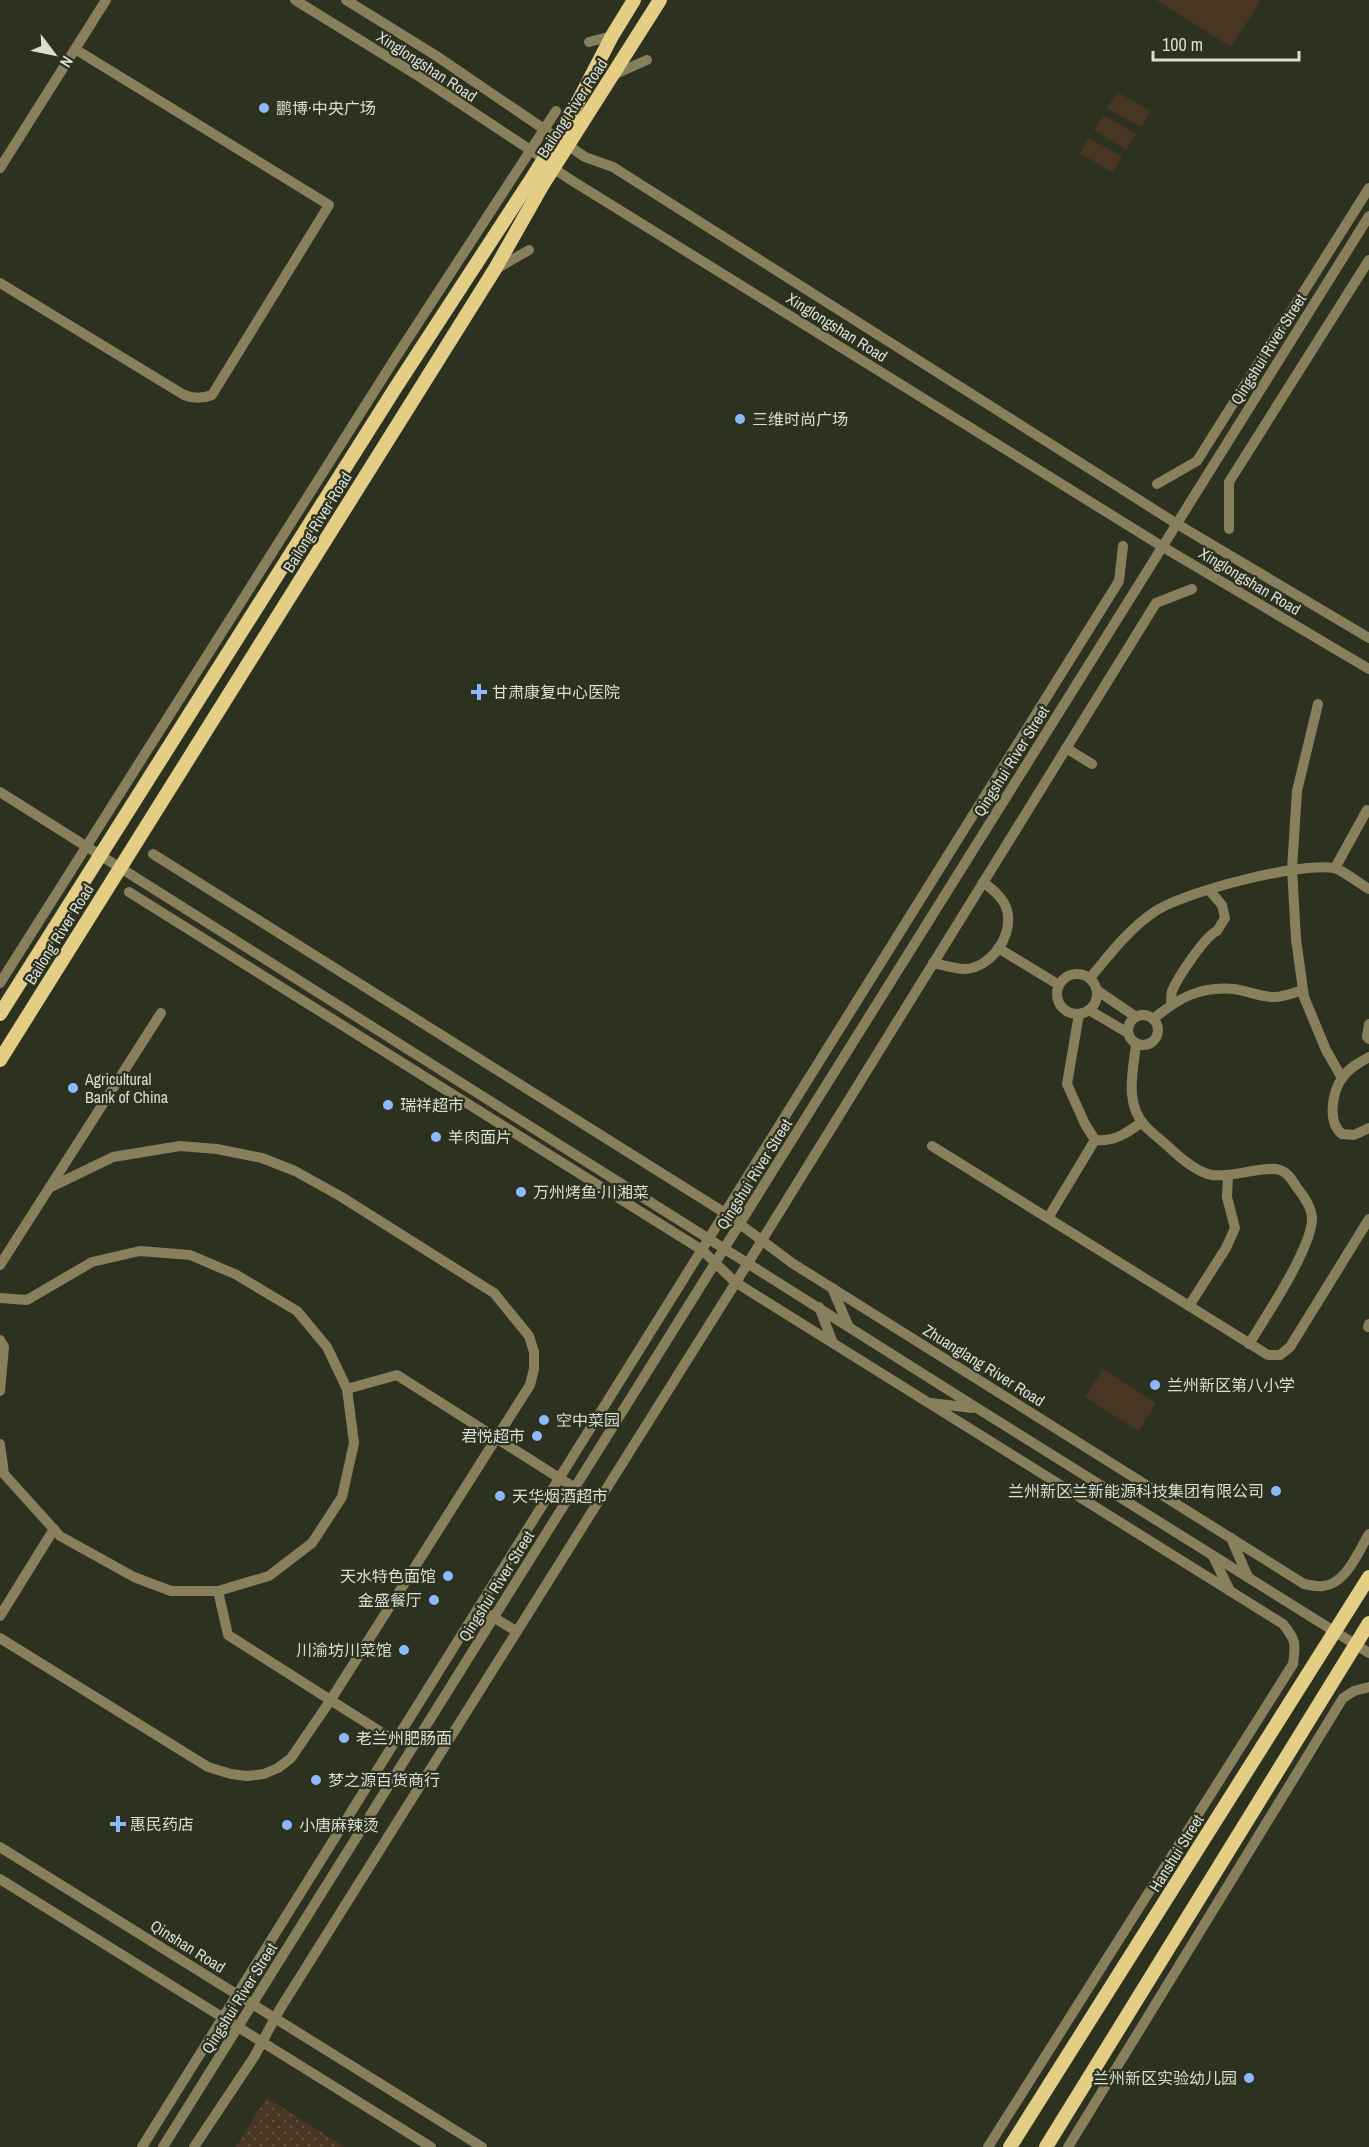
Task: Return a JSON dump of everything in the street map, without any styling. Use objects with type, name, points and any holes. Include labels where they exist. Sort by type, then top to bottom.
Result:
[{"type":"main road","name":"Bailong River Road","points":[[0,1060],[495,269],[562,141],[612,36],[634,0]]},
{"type":"main road","name":"Bailong River Road","points":[[562,141],[613,75],[660,0]]},
{"type":"main road","name":"Bailong River Road","points":[[0,1014],[396,387],[493,237],[549,164]]},
{"type":"main road","name":"Hanshui Street","points":[[1010,2147],[1369,1577]]},
{"type":"main road","points":[[1046,2147],[1369,1623]]},
{"type":"street","points":[[0,168],[106,0]]},
{"type":"street","name":"Xinglongshan Road","points":[[295,0],[420,77],[549,164],[1162,546],[1369,669]]},
{"type":"street","name":"Xinglongshan Road","points":[[346,0],[435,55],[585,157],[613,167],[1177,524],[1369,638]]},
{"type":"street","points":[[589,42],[612,36]]},
{"type":"street","points":[[0,283],[184,395],[195,398],[206,397],[212,395],[329,205],[75,49]]},
{"type":"street","points":[[613,75],[647,60]]},
{"type":"street","name":"Bailong River Road","points":[[0,983],[396,357],[464,256],[556,111]]},
{"type":"street","points":[[1157,484],[1197,461],[1369,188]]},
{"type":"street","name":"Qingshui River Street","points":[[163,2147],[1369,216]]},
{"type":"street","points":[[464,256],[493,237]]},
{"type":"street","points":[[495,269],[529,250]]},
{"type":"street","points":[[1229,529],[1229,482],[1369,260]]},
{"type":"street","points":[[396,357],[396,387]]},
{"type":"street","points":[[142,2147],[1119,581],[1123,546]]},
{"type":"street","points":[[194,2147],[262,2042],[516,1631],[748,1263],[1156,603],[1192,589]]},
{"type":"street","points":[[1318,704],[1297,790],[1292,869],[1296,939],[1304,997],[1326,1050],[1342,1078]]},
{"type":"street","points":[[1066,748],[1092,764]]},
{"type":"street","points":[[0,792],[1369,1653]]},
{"type":"street","points":[[1335,868],[1367,810]]},
{"type":"street","name":"Zhuanglang River Road","points":[[153,854],[725,1213],[792,1263],[1304,1584],[1321,1586],[1342,1577],[1369,1534]]},
{"type":"street","points":[[1090,978],[1123,937],[1154,912],[1179,898],[1292,869],[1335,868],[1369,890]]},
{"type":"street","points":[[933,963],[965,969],[982,965],[998,948],[1009,920],[1007,909],[1001,897],[983,882]]},
{"type":"street","points":[[1171,1005],[1171,992],[1200,947],[1211,934],[1217,932],[1225,918],[1222,905],[1209,890]]},
{"type":"street","points":[[129,892],[702,1250],[735,1282],[1283,1624],[1294,1637],[1293,1664],[988,2147]]},
{"type":"street","points":[[998,948],[1059,985]]},
{"type":"street","points":[[1136,1017],[1098,991],[1090,978],[1081,973],[1070,974],[1059,985],[1057,996],[1061,1006],[1069,1012],[1084,1012],[1128,1033],[1136,1044],[1132,1095],[1135,1110],[1142,1122],[1178,1155],[1210,1175],[1228,1176],[1277,1169],[1287,1173],[1313,1215],[1305,1246],[1276,1301],[1249,1344]]},
{"type":"street","points":[[1154,1019],[1187,995],[1219,989],[1235,989],[1273,998],[1304,990]]},
{"type":"street","points":[[1095,1140],[1067,1084],[1084,1012],[1096,1002],[1098,991]]},
{"type":"street","points":[[0,1265],[161,1013]]},
{"type":"street","points":[[1128,1033],[1130,1023],[1136,1017],[1145,1015],[1154,1019],[1158,1028],[1156,1037],[1150,1043],[1136,1044]]},
{"type":"street","points":[[1369,1024],[1367,1037],[1369,1039]]},
{"type":"street","points":[[1369,1057],[1354,1066],[1342,1078],[1333,1107],[1336,1128],[1342,1134],[1350,1136],[1369,1128]]},
{"type":"street","points":[[1095,1140],[1105,1141],[1121,1137],[1142,1122]]},
{"type":"street","points":[[1048,1218],[1095,1140]]},
{"type":"street","points":[[0,1638],[208,1767],[247,1776],[264,1774],[279,1768],[291,1758],[330,1701],[497,1439],[530,1385],[534,1369],[534,1352],[528,1336],[494,1293],[340,1196],[295,1171],[262,1158],[229,1151],[180,1146],[113,1157],[49,1188]]},
{"type":"street","points":[[932,1146],[1268,1355],[1280,1354],[1287,1350],[1369,1219]]},
{"type":"street","points":[[1189,1306],[1226,1248],[1235,1228],[1227,1197],[1228,1176]]},
{"type":"street","points":[[0,1298],[27,1300],[92,1262],[140,1251],[190,1255],[235,1274],[297,1311],[327,1347],[347,1389],[354,1443],[342,1497],[312,1543],[269,1576],[218,1592],[171,1591],[125,1572],[60,1536],[3,1474],[0,1444]]},
{"type":"street","points":[[832,1288],[848,1326]]},
{"type":"street","points":[[819,1307],[833,1343]]},
{"type":"street","points":[[0,1340],[4,1347],[0,1391]]},
{"type":"street","points":[[347,1389],[397,1376],[575,1488]]},
{"type":"street","points":[[928,1402],[977,1408]]},
{"type":"street","points":[[0,1616],[54,1529]]},
{"type":"street","points":[[1231,1538],[1248,1578]]},
{"type":"street","points":[[1213,1556],[1230,1591]]},
{"type":"street","points":[[218,1592],[228,1635],[395,1741]]},
{"type":"street","points":[[478,1608],[516,1631]]},
{"type":"street","points":[[1068,2147],[1343,1698],[1354,1691],[1369,1687]]},
{"type":"street","points":[[1254,1725],[1256,1757]]},
{"type":"street","points":[[1279,1770],[1305,1760]]},
{"type":"street","name":"Qinshan Road","points":[[0,1846],[482,2147]]},
{"type":"street","points":[[0,1879],[431,2147]]},
{"type":"shaded area","points":[[1156,0],[1261,0],[1231,47]]},
{"type":"shaded area","points":[[1117,92],[1150,111],[1141,127],[1107,108]]},
{"type":"shaded area","points":[[1103,115],[1136,134],[1126,150],[1094,130]]},
{"type":"shaded area","points":[[1089,138],[1122,157],[1113,173],[1080,153]]},
{"type":"shaded area","points":[[1103,1369],[1156,1403],[1139,1431],[1085,1397]]},
{"type":"shaded area","points":[[267,2098],[345,2147],[236,2147]]},
{"type":"place","name":"鹏博·中央广场","points":[[264,108]]},
{"type":"place","name":"三维时尚广场","points":[[740,419]]},
{"type":"place","name":"甘肃康复中心医院","points":[[479,692]]},
{"type":"place","name":"Agricultural Bank of China","points":[[73,1088]]},
{"type":"place","name":"瑞祥超市","points":[[388,1105]]},
{"type":"place","name":"羊肉面片","points":[[436,1137]]},
{"type":"place","name":"万州烤鱼·川湘菜","points":[[521,1192]]},
{"type":"place","name":"兰州新区第八小学","points":[[1155,1385]]},
{"type":"place","name":"空中菜园","points":[[544,1420]]},
{"type":"place","name":"君悦超市","points":[[537,1436]]},
{"type":"place","name":"兰州新区兰新能源科技集团有限公司","points":[[1276,1491]]},
{"type":"place","name":"天华烟酒超市","points":[[500,1496]]},
{"type":"place","name":"天水特色面馆","points":[[448,1576]]},
{"type":"place","name":"金盛餐厅","points":[[434,1600]]},
{"type":"place","name":"川渝坊川菜馆","points":[[404,1650]]},
{"type":"place","name":"老兰州肥肠面","points":[[344,1738]]},
{"type":"place","name":"梦之源百货商行","points":[[316,1780]]},
{"type":"place","name":"惠民药店","points":[[118,1824]]},
{"type":"place","name":"小唐麻辣烫","points":[[287,1825]]},
{"type":"place","name":"兰州新区实验幼儿园","points":[[1249,2078]]}]
